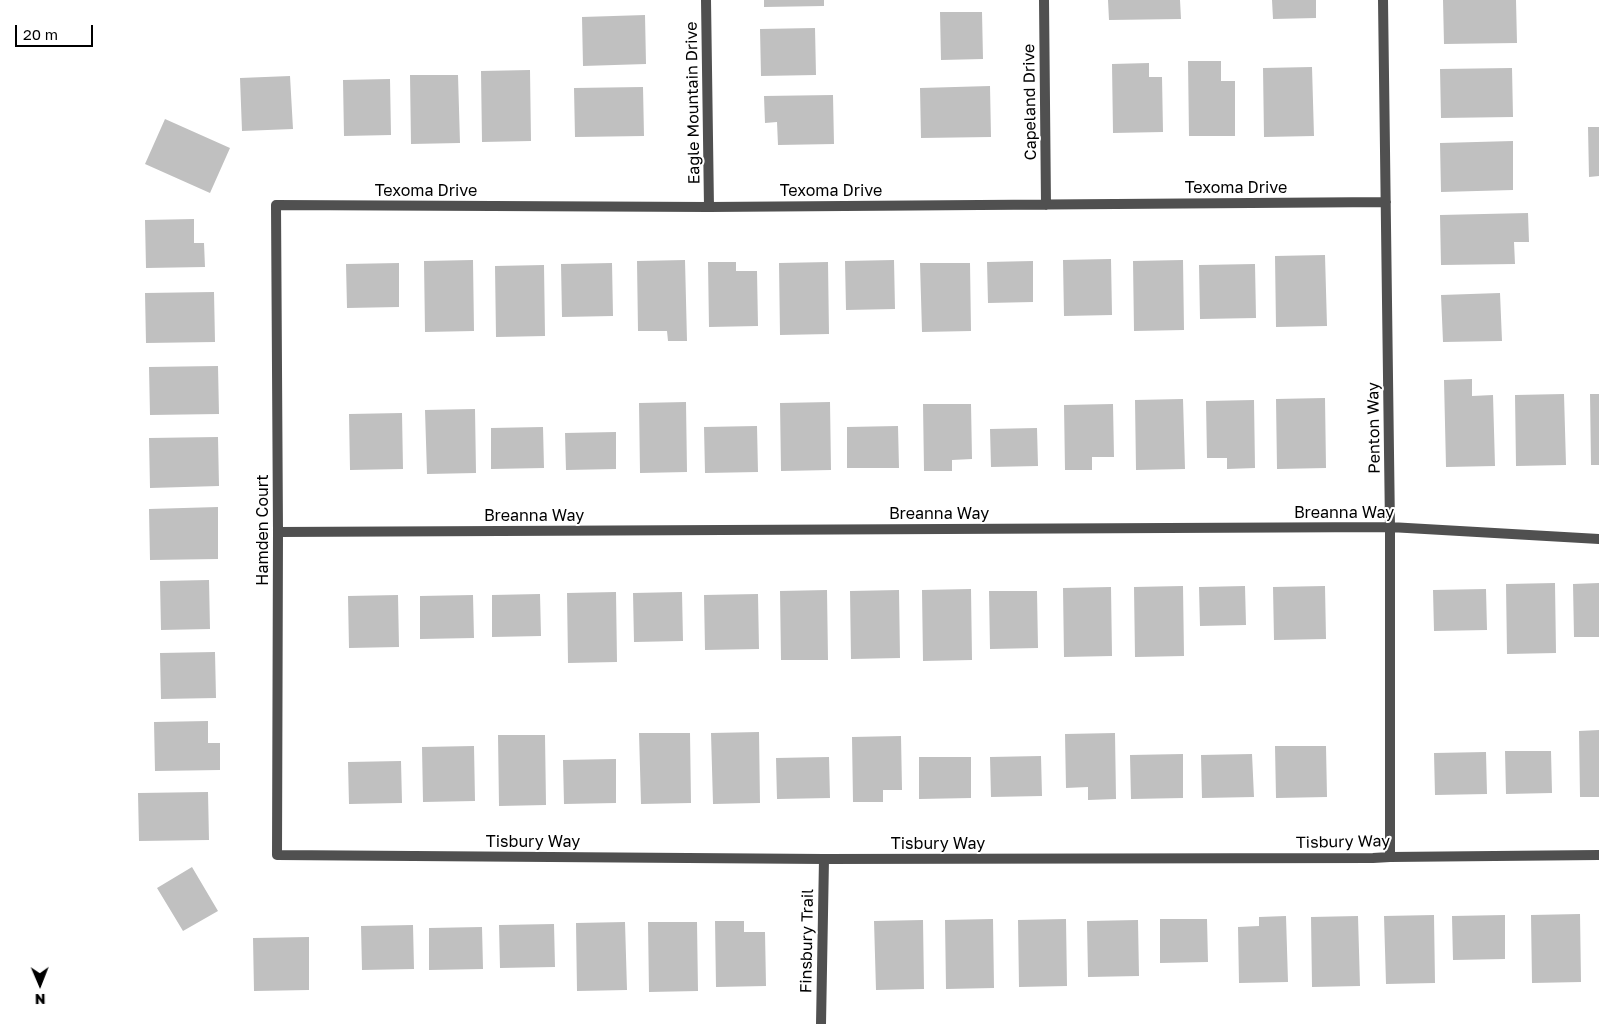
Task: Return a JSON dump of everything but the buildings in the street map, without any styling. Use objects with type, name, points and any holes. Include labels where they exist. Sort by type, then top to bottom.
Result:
[{"type":"street","name":"Eagle Mountain Drive","points":[[706,0],[709,206]]},
{"type":"street","name":"Capeland Drive","points":[[1044,0],[1046,204]]},
{"type":"street","name":"Penton Way","points":[[1383,0],[1390,527],[1390,857]]},
{"type":"street","name":"Texoma Drive","points":[[276,206],[709,206],[1386,202]]},
{"type":"street","name":"Hamden Court","points":[[276,206],[277,855]]},
{"type":"street","name":"Breanna Way","points":[[278,532],[1390,527],[1599,539]]},
{"type":"street","name":"Tisbury Way","points":[[277,855],[824,859],[1362,858],[1599,854]]},
{"type":"street","name":"Finsbury Trail","points":[[821,1024],[824,859]]}]
